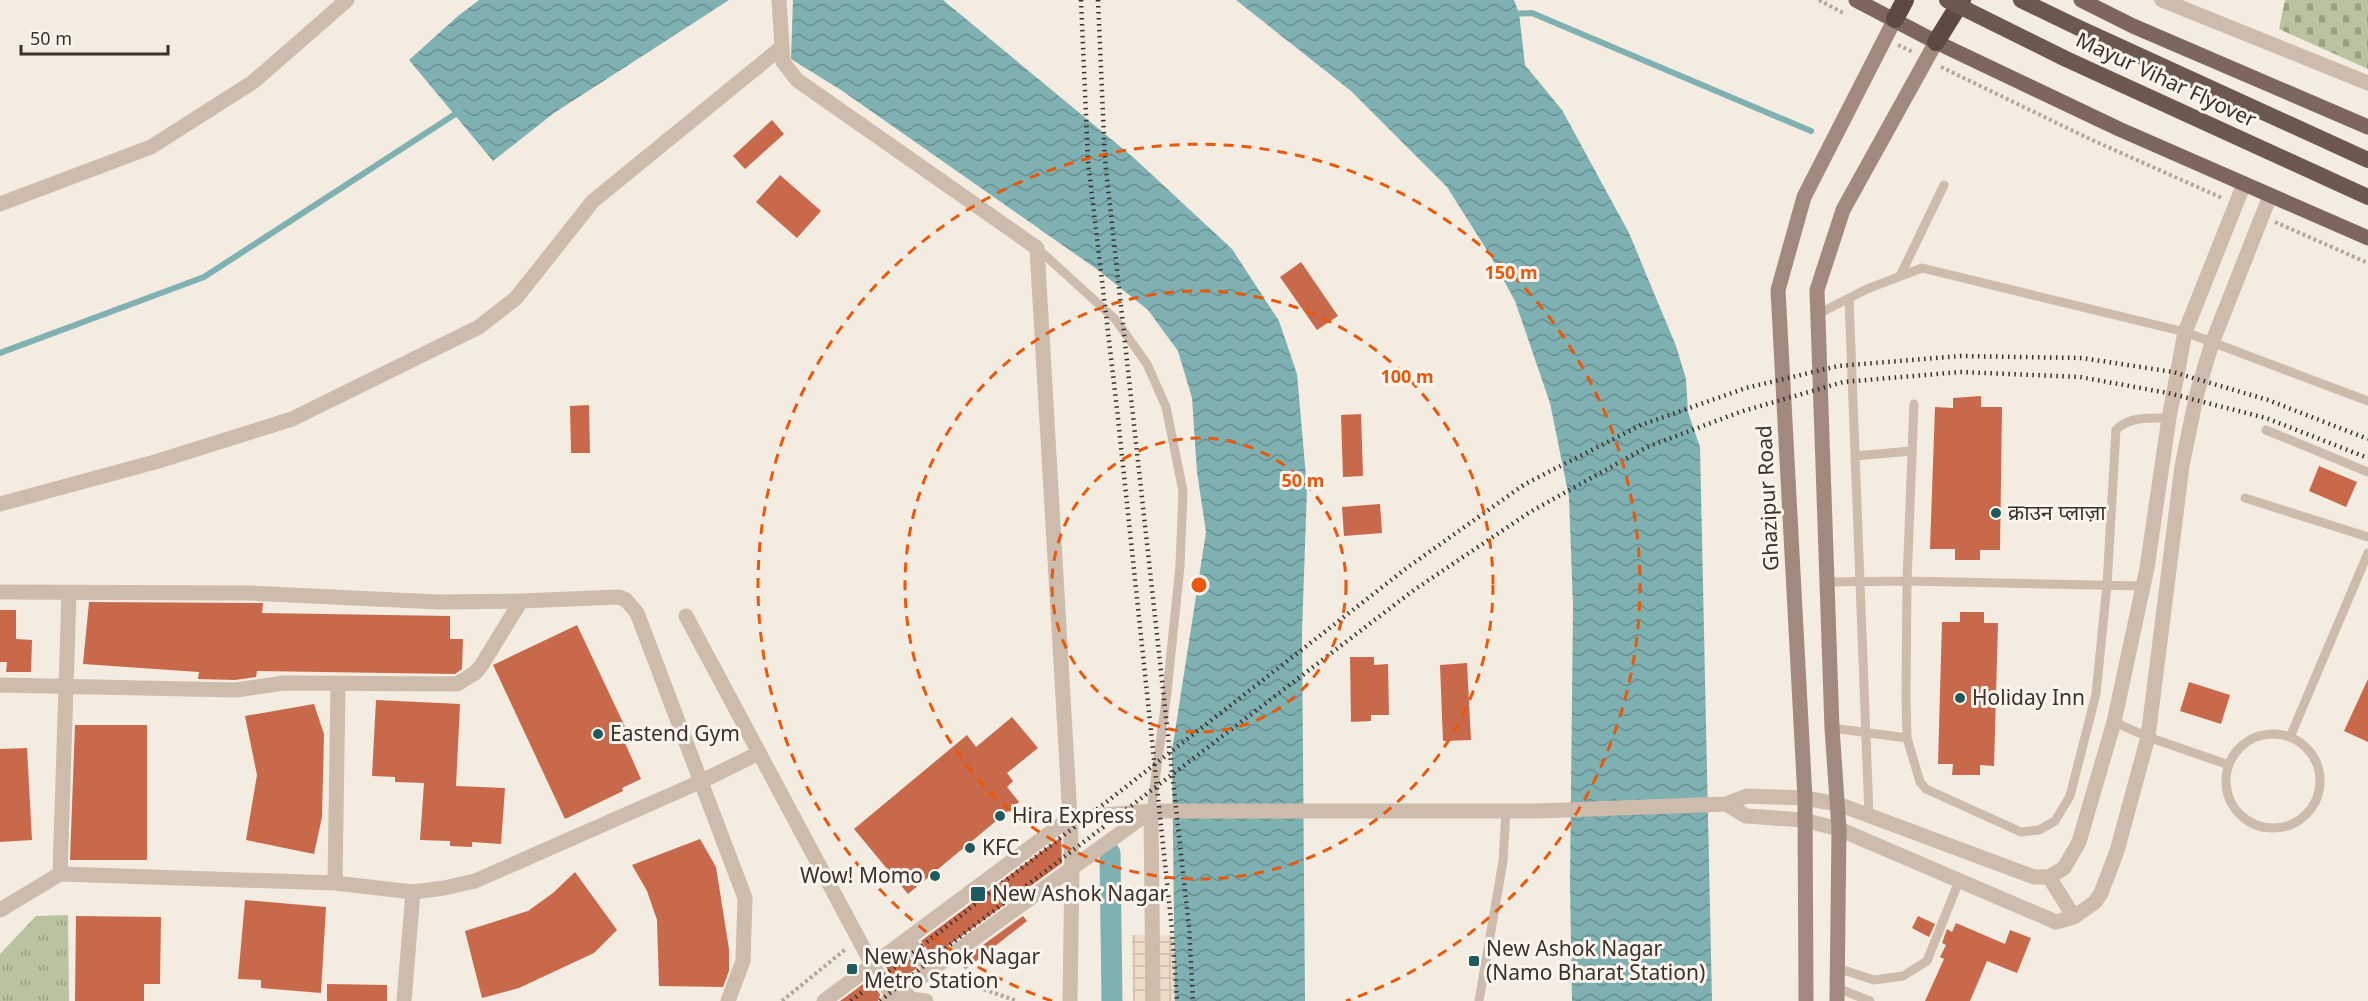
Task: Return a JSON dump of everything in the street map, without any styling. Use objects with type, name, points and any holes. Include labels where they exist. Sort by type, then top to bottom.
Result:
[{"type":"highway","points":[[1895,19],[1905,0]]},
{"type":"highway","name":"Mayur Vihar Flyover","points":[[1947,0],[2066,59],[2368,197]]},
{"type":"highway","points":[[1936,42],[1962,0]]},
{"type":"highway","name":"Mayur Vihar Flyover","points":[[2021,0],[2368,160]]},
{"type":"main road","points":[[1856,0],[1936,42],[2119,129],[2368,238]]},
{"type":"main road","points":[[2081,0],[2133,26],[2368,127]]},
{"type":"main road","name":"Ghazipur Road","points":[[1806,1001],[1803,820],[1797,798],[1778,290],[1804,197],[1895,19]]},
{"type":"main road","points":[[1837,994],[1839,829],[1832,728],[1817,290],[1844,210],[1936,42]]},
{"type":"street","points":[[0,204],[151,147],[253,82],[347,0]]},
{"type":"street","points":[[779,0],[783,63],[797,80],[1037,248],[1070,818],[1072,868],[1070,1001]]},
{"type":"street","points":[[2162,0],[2368,83]]},
{"type":"street","points":[[0,504],[155,462],[292,419],[479,327],[516,298],[593,201],[782,46]]},
{"type":"street","points":[[824,1001],[1070,818],[1158,812],[1538,811],[1726,804],[1747,796],[1797,798],[1838,804],[2034,877],[2049,878],[2064,868],[2079,842],[2114,722],[2144,586],[2184,332],[2244,184]]},
{"type":"street","points":[[1726,804],[1746,816],[1803,820],[1839,829],[2056,922],[2074,917],[2088,908],[2101,893],[2117,851],[2148,737],[2182,466],[2197,393],[2212,343],[2270,196]]},
{"type":"street","points":[[0,592],[250,593],[438,602],[619,597],[632,606],[637,613],[745,898],[743,961],[728,1001]]},
{"type":"street","points":[[60,874],[69,593]]},
{"type":"street","points":[[0,685],[236,690],[284,683],[458,684],[475,673],[481,666],[521,601]]},
{"type":"street","points":[[686,616],[891,999]]},
{"type":"street","points":[[335,883],[338,684]]},
{"type":"street","points":[[0,910],[60,874],[335,883],[413,892],[444,888],[475,880],[702,782],[759,753]]},
{"type":"street","points":[[891,999],[1072,868],[1158,812]]},
{"type":"street","points":[[1153,1001],[1158,812]]},
{"type":"street","points":[[2049,878],[2074,917]]},
{"type":"street","points":[[404,1001],[413,892]]},
{"type":"street","points":[[907,939],[931,970]]},
{"type":"street","points":[[891,999],[926,1001]]},
{"type":"lane","points":[[1900,276],[1944,185]]},
{"type":"lane","points":[[1037,248],[1115,319],[1147,364],[1166,407],[1183,491],[1180,566],[1158,812]]},
{"type":"lane","points":[[1818,314],[1849,298],[1922,268],[2184,332],[2368,400]]},
{"type":"lane","points":[[1849,298],[1869,815]]},
{"type":"lane","points":[[1914,404],[1907,581],[1907,738],[1920,782],[1926,789],[2021,832],[2039,830],[2055,821],[2070,796],[2096,694],[2107,585],[2116,430],[2123,424],[2141,418],[2169,418]]},
{"type":"lane","points":[[2266,430],[2368,472]]},
{"type":"lane","points":[[1855,456],[1912,451]]},
{"type":"lane","points":[[2246,498],[2368,537]]},
{"type":"lane","points":[[2290,737],[2368,554]]},
{"type":"lane","points":[[1827,582],[1907,581],[2144,586]]},
{"type":"lane","points":[[2114,722],[2148,737],[2229,765]]},
{"type":"lane","points":[[1832,728],[1907,738]]},
{"type":"lane","points":[[2271,734],[2290,737],[2305,747],[2316,762],[2320,780],[2317,798],[2307,814],[2292,824],[2274,828],[2256,825],[2240,816],[2229,801],[2225,783],[2229,765],[2239,749],[2253,738],[2271,734]]},
{"type":"lane","points":[[1479,1001],[1503,861],[1506,811]]},
{"type":"lane","points":[[1837,968],[1874,980],[1903,976],[1927,961],[1959,881]]},
{"type":"lane","points":[[1837,994],[1870,1001]]},
{"type":"path","points":[[782,1001],[859,939]]},
{"type":"path","points":[[960,960],[983,989],[1017,1001]]},
{"type":"green space","points":[[2285,0],[2368,0],[2368,69],[2279,29]]},
{"type":"green space","points":[[68,915],[69,1001],[0,1001],[0,954],[36,916]]},
{"type":"shaded area","points":[[1132,935],[1224,936],[1225,1001],[1133,1001]]},
{"type":"water","points":[[479,0],[729,0],[554,113],[493,161],[409,60]]},
{"type":"water","points":[[793,0],[943,0],[1134,158],[1232,249],[1279,321],[1297,374],[1307,488],[1302,632],[1305,1001],[1175,1001],[1172,751],[1206,532],[1197,472],[1192,398],[1178,351],[1148,310],[1098,270],[841,90],[791,59]]},
{"type":"water","points":[[1236,0],[1514,0],[1519,13],[1525,65],[1562,110],[1629,233],[1676,346],[1686,379],[1688,412],[1700,447],[1712,1001],[1572,1001],[1570,883],[1573,606],[1569,497],[1550,403],[1515,301],[1490,255],[1447,187],[1351,91]]},
{"type":"building","points":[[772,120],[784,134],[745,169],[733,156]]},
{"type":"building","points":[[780,175],[821,211],[797,238],[756,202]]},
{"type":"building","points":[[1301,262],[1338,316],[1317,330],[1280,277]]},
{"type":"building","points":[[1981,396],[1981,407],[2002,407],[2000,550],[1980,550],[1980,560],[1955,560],[1955,549],[1930,549],[1935,407],[1953,408],[1953,398]]},
{"type":"building","points":[[589,405],[590,453],[571,453],[570,406]]},
{"type":"building","points":[[1361,414],[1363,476],[1343,477],[1341,415]]},
{"type":"building","points":[[2319,466],[2357,482],[2346,507],[2309,491]]},
{"type":"building","points":[[1380,504],[1382,533],[1344,536],[1342,507]]},
{"type":"building","points":[[89,602],[263,603],[262,613],[450,616],[450,639],[463,639],[462,669],[455,674],[257,671],[256,677],[235,680],[198,679],[199,672],[83,664]]},
{"type":"building","points":[[0,610],[16,610],[16,639],[32,640],[31,672],[6,672],[7,662],[0,662]]},
{"type":"building","points":[[1960,612],[1984,612],[1984,623],[1998,623],[1994,766],[1980,765],[1980,775],[1952,775],[1953,764],[1938,764],[1942,622],[1960,622]]},
{"type":"building","points":[[577,625],[627,731],[621,734],[641,779],[622,788],[623,791],[565,819],[493,665]]},
{"type":"building","points":[[1350,657],[1374,657],[1374,665],[1388,664],[1389,715],[1371,715],[1371,721],[1351,722]]},
{"type":"building","points":[[1467,663],[1471,740],[1443,741],[1440,665]]},
{"type":"building","points":[[2368,679],[2368,742],[2344,731]]},
{"type":"building","points":[[2189,682],[2230,695],[2221,724],[2180,711]]},
{"type":"building","points":[[376,700],[460,704],[456,786],[505,788],[501,844],[472,842],[472,847],[450,846],[450,841],[420,840],[424,783],[395,782],[395,777],[372,776]]},
{"type":"building","points":[[314,704],[324,734],[322,817],[314,854],[246,840],[257,775],[245,716]]},
{"type":"building","points":[[1012,717],[1038,748],[1007,773],[1013,781],[1007,787],[1019,802],[908,894],[854,829],[967,735],[976,747]]},
{"type":"building","points":[[75,725],[147,725],[147,860],[70,860]]},
{"type":"building","points":[[27,748],[32,840],[0,842],[0,749]]},
{"type":"building","points":[[1061,837],[1062,863],[933,957],[921,941]]},
{"type":"building","points":[[700,839],[716,867],[729,949],[729,971],[723,987],[659,986],[657,920],[647,891],[632,865]]},
{"type":"building","points":[[575,872],[617,930],[594,953],[519,988],[482,998],[465,931],[528,911],[553,893]]},
{"type":"building","points":[[245,900],[326,907],[321,993],[261,988],[261,980],[238,979]]},
{"type":"building","points":[[76,916],[161,917],[160,984],[144,984],[144,1001],[75,1001]]},
{"type":"building","points":[[1023,916],[1027,921],[971,965],[965,958]]},
{"type":"building","points":[[1918,916],[1935,924],[1929,937],[1912,928]]},
{"type":"building","points":[[1956,923],[2005,944],[2010,930],[2031,938],[2017,973],[1987,961],[1970,1001],[1925,1001],[1944,959],[1940,957],[1946,945],[1942,943],[1947,929],[1952,932]]},
{"type":"building","points":[[905,953],[917,968],[896,983],[886,967]]},
{"type":"building","points":[[870,979],[880,995],[878,1001],[840,1001]]},
{"type":"building","points":[[327,984],[387,985],[387,1001],[327,1001]]},
{"type":"waterway","points":[[1512,14],[1532,13],[1811,131]]},
{"type":"waterway","points":[[0,353],[204,277],[460,111]]},
{"type":"waterway","points":[[1110,853],[1112,1001]]},
{"type":"railway","points":[[1081,0],[1088,161],[1117,409],[1172,930],[1177,1001]]},
{"type":"railway","points":[[1098,0],[1105,160],[1189,927],[1193,1001]]},
{"type":"railway","points":[[851,1001],[1408,567],[1525,484],[1641,425],[1746,388],[1838,366],[1960,356],[2082,358],[2173,372],[2268,400],[2368,439]]},
{"type":"railway","points":[[880,1001],[971,928],[1414,590],[1530,512],[1647,447],[1740,412],[1843,382],[1960,372],[2080,377],[2168,393],[2266,418],[2368,458]]},
{"type":"place","name":"क्राउन प्लाज़ा","points":[[1996,513]]},
{"type":"place","name":"Holiday Inn","points":[[1960,698]]},
{"type":"place","name":"Eastend Gym","points":[[598,734]]},
{"type":"place","name":"Hira Express","points":[[1000,816]]},
{"type":"place","name":"KFC","points":[[970,848]]},
{"type":"place","name":"Wow! Momo","points":[[935,876]]},
{"type":"place","name":"New Ashok Nagar","points":[[978,894]]},
{"type":"place","name":"New Ashok Nagar (Namo Bharat Station)","points":[[1474,961]]},
{"type":"place","name":"New Ashok Nagar Metro Station","points":[[852,969]]}]
